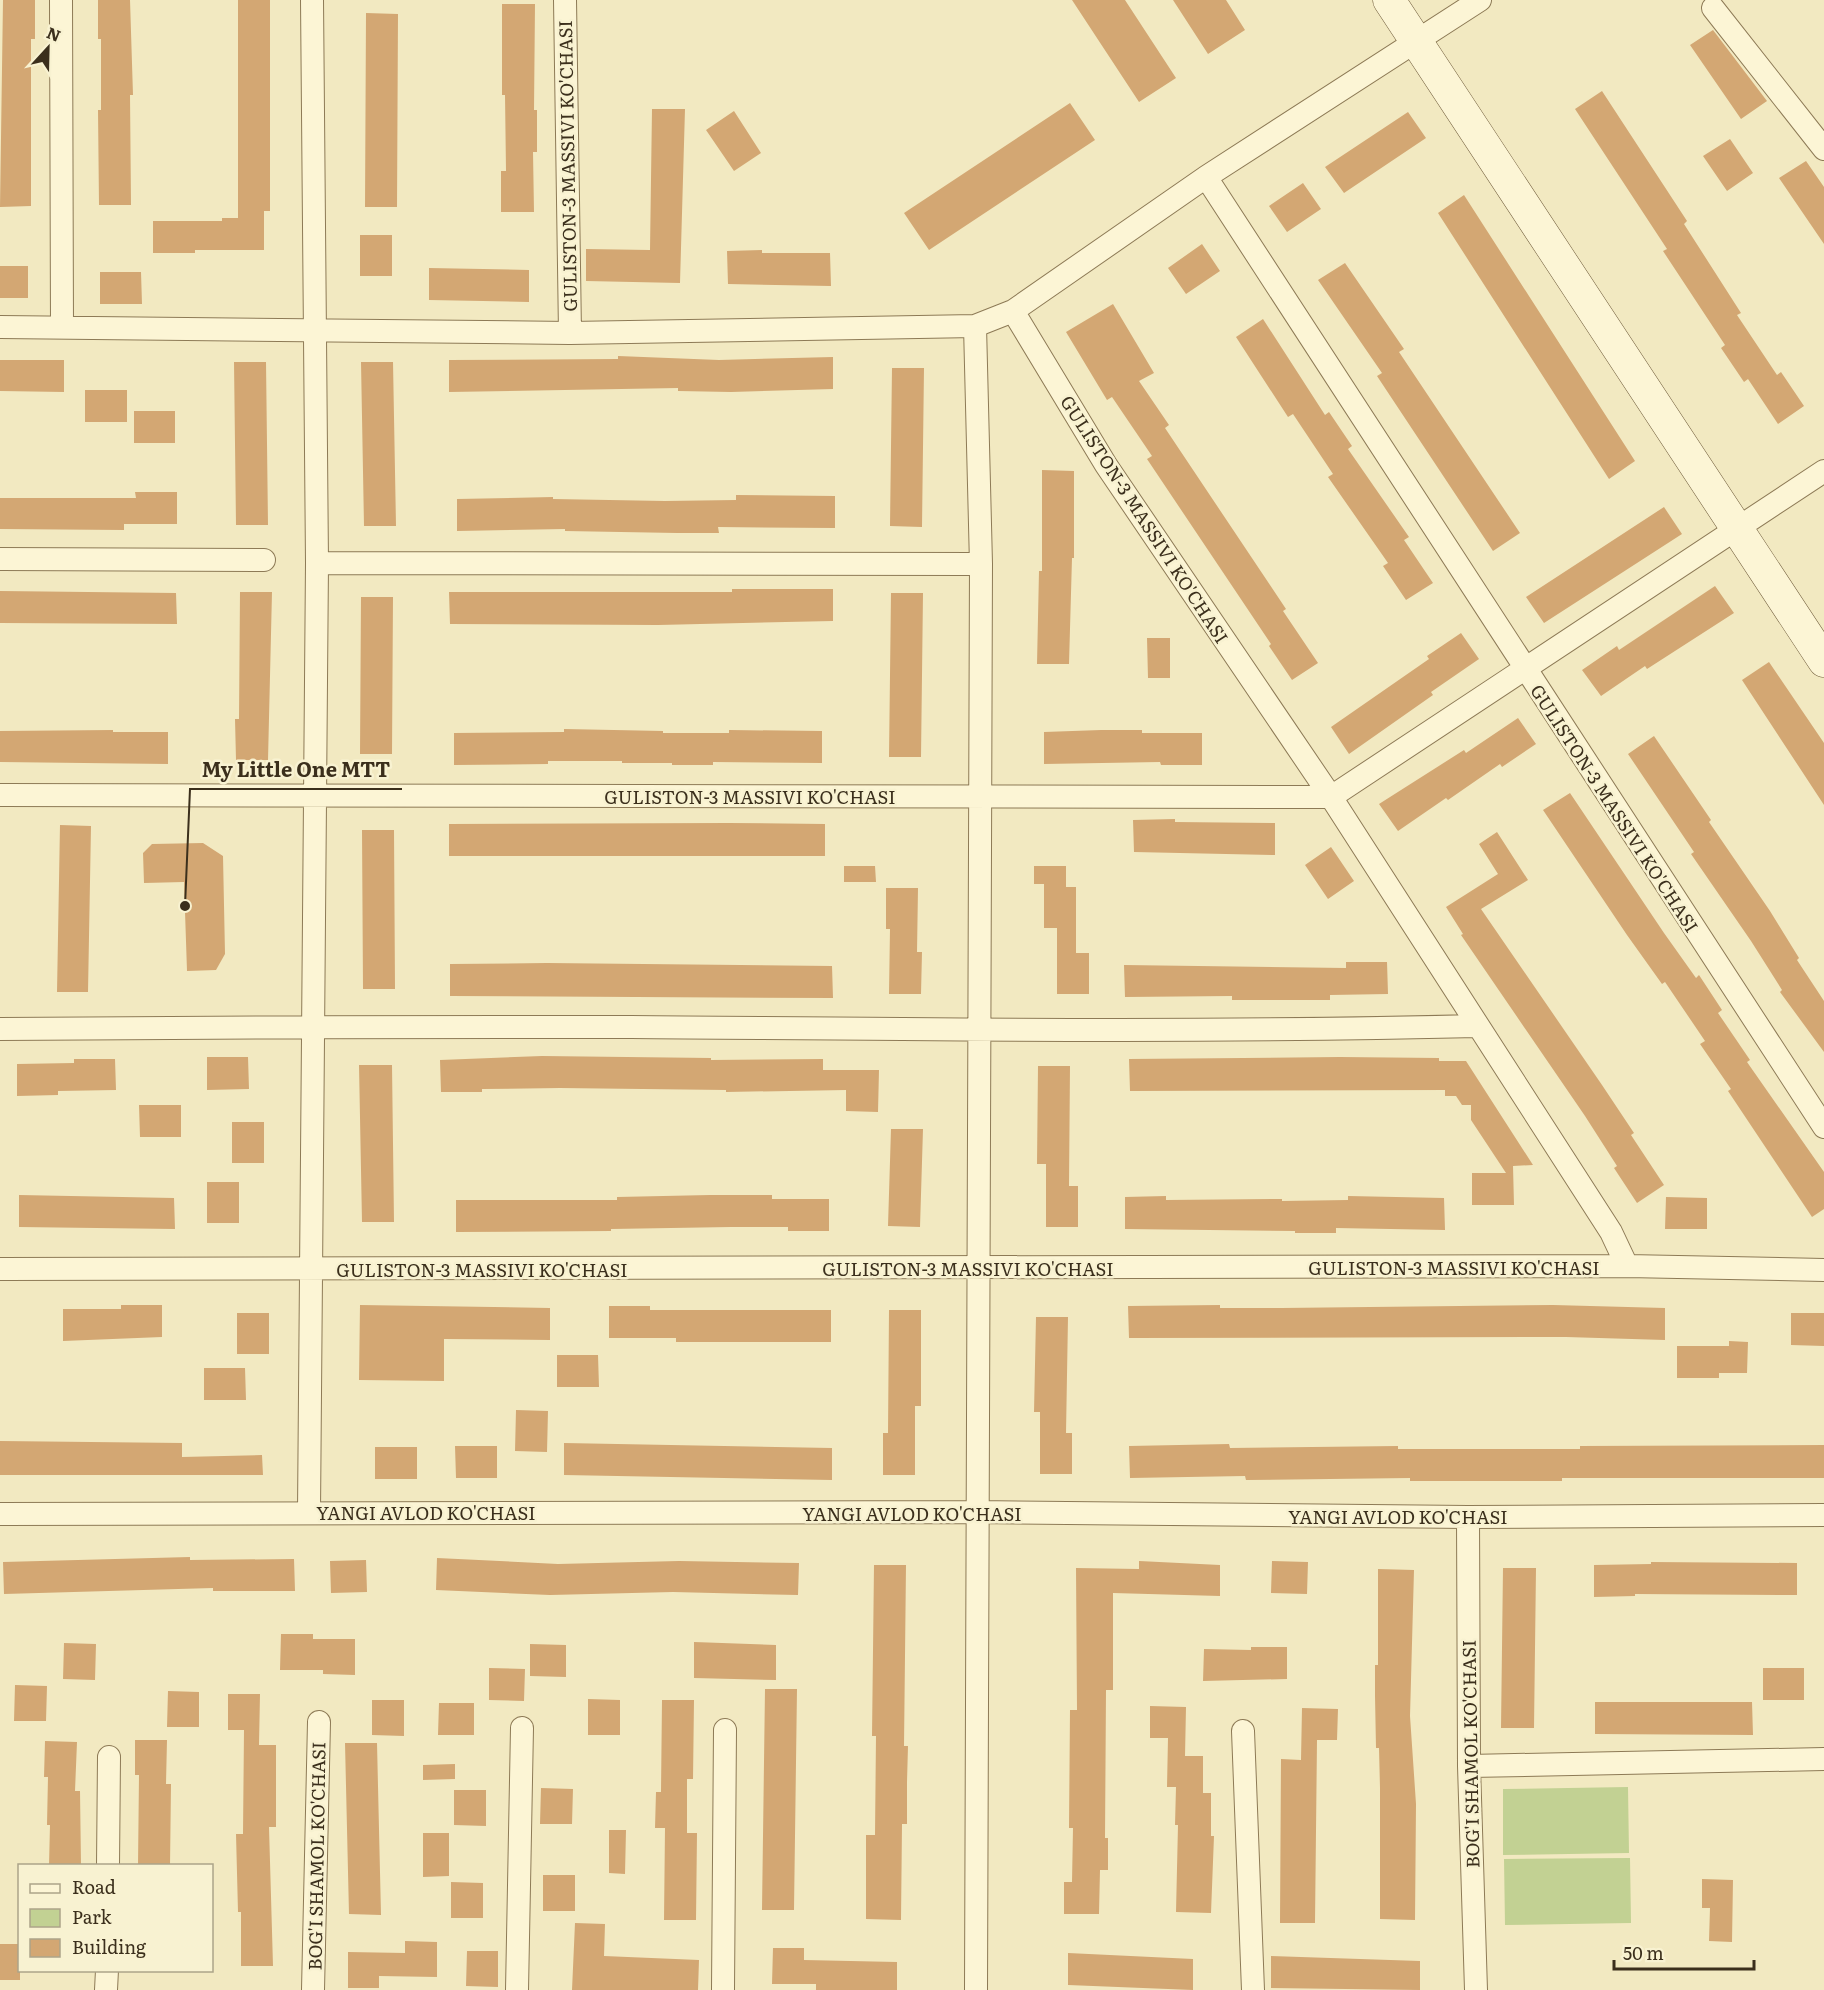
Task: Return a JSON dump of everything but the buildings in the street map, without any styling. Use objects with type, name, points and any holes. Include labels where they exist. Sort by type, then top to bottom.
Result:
[{"type":"street","points":[[61,0],[62,327]]},
{"type":"street","name":"GULISTON-3 MASSIVI KO'CHASI","points":[[309,1512],[316,563],[312,0]]},
{"type":"street","name":"GULISTON-3 MASSIVI KO'CHASI","points":[[565,0],[570,333]]},
{"type":"street","points":[[1389,0],[1425,36],[1745,523],[1824,661]]},
{"type":"street","points":[[1414,0],[1425,36]]},
{"type":"street","points":[[1013,311],[1206,177],[1480,0]]},
{"type":"street","points":[[1713,8],[1824,149]]},
{"type":"street","name":"GULISTON-3 MASSIVI KO'CHASI","points":[[1206,177],[1824,1127]]},
{"type":"street","name":"GULISTON-3 MASSIVI KO'CHASI","points":[[0,327],[570,333],[975,326],[1013,311],[1106,465],[1331,797],[1611,1232],[1627,1266]]},
{"type":"street","points":[[975,326],[981,564],[976,1990]]},
{"type":"street","name":"GULISTON-3 MASSIVI KO'CHASI","points":[[0,795],[1331,797],[1824,471]]},
{"type":"street","points":[[1745,523],[1824,626]]},
{"type":"street","points":[[0,559],[264,560]]},
{"type":"street","points":[[316,563],[981,564]]},
{"type":"street","points":[[0,1029],[979,1031],[1087,1028],[1270,1031],[1477,1026]]},
{"type":"street","name":"GULISTON-3 MASSIVI KO'CHASI","points":[[0,1269],[1627,1266],[1824,1270]]},
{"type":"street","name":"YANGI AVLOD KO'CHASI","points":[[0,1514],[976,1512],[1468,1517],[1824,1515]]},
{"type":"street","name":"BOG'I SHAMOL KO'CHASI","points":[[1468,1517],[1468,1766],[1476,1990]]},
{"type":"street","name":"BOG'I SHAMOL KO'CHASI","points":[[313,1990],[319,1722]]},
{"type":"street","points":[[517,1990],[522,1728]]},
{"type":"street","points":[[723,1990],[725,1730]]},
{"type":"street","points":[[1243,1731],[1253,1990]]},
{"type":"street","points":[[108,1864],[109,1756]]},
{"type":"street","points":[[1468,1766],[1824,1759]]},
{"type":"street","points":[[106,1990],[107,1972]]},
{"type":"green space","points":[[1628,1787],[1629,1853],[1503,1855],[1503,1789]]},
{"type":"green space","points":[[1630,1858],[1631,1923],[1505,1925],[1504,1859]]},
{"type":"place","name":"My Little One MTT","points":[[185,906]]}]
